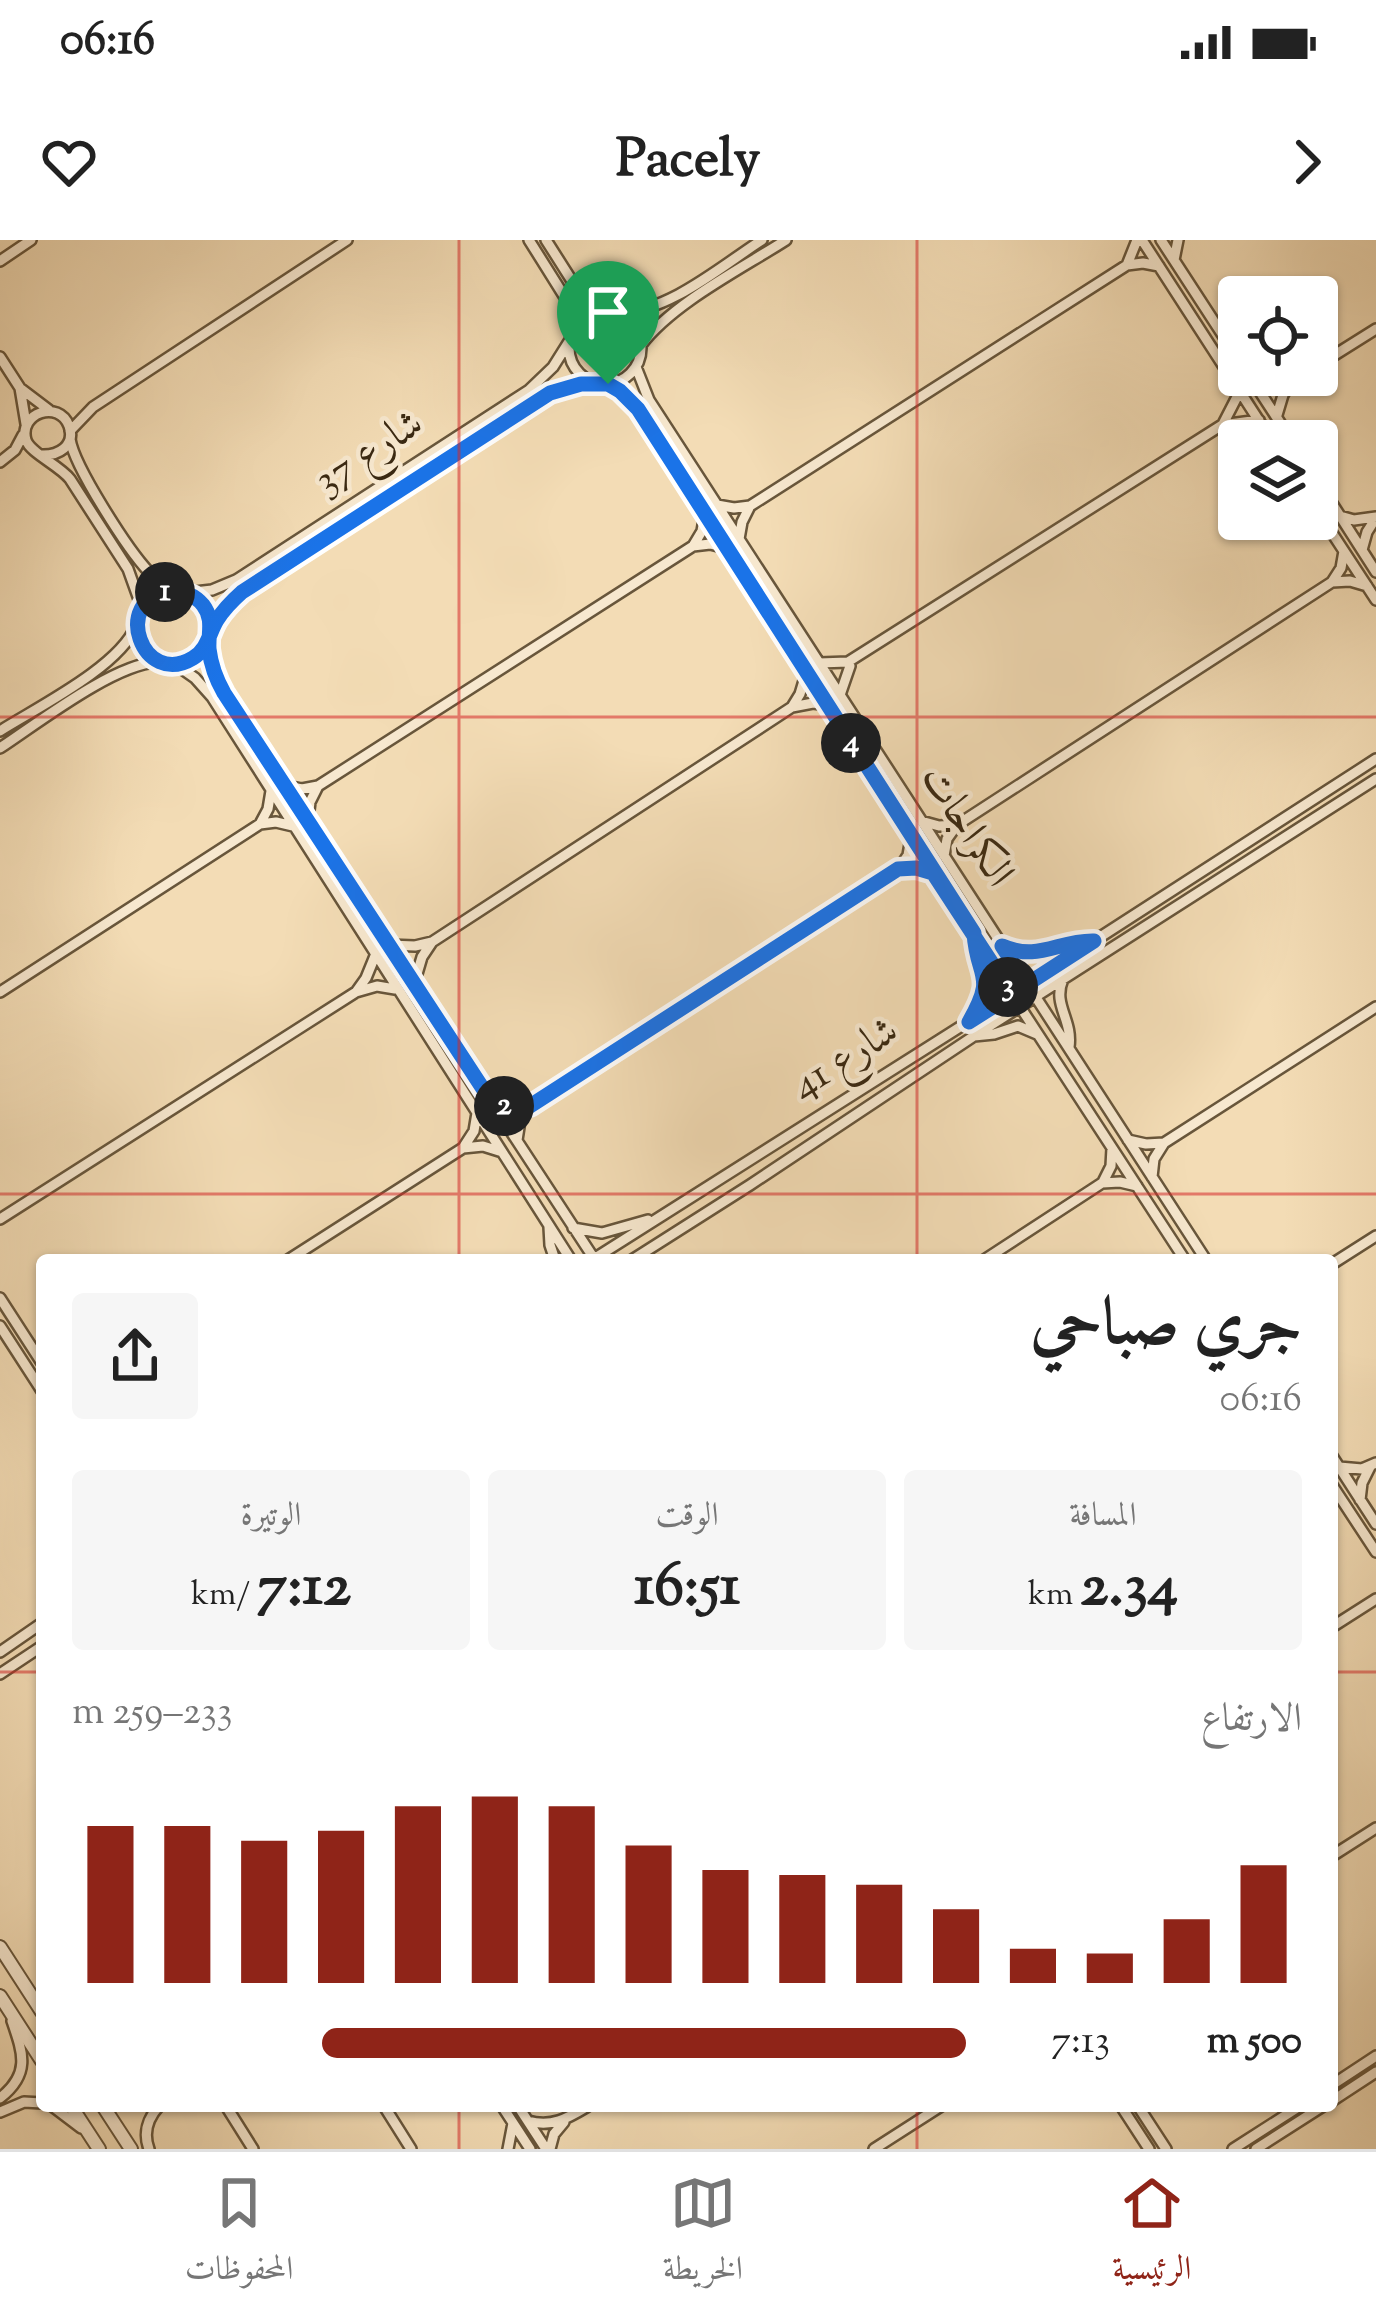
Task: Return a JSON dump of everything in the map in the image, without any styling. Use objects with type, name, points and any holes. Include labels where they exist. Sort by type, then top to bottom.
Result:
[{"type":"street","points":[[0,261],[32,240]]},
{"type":"street","points":[[2,461],[62,451],[93,406],[346,240]]},
{"type":"street","points":[[529,240],[566,299],[572,335],[568,351],[578,372],[603,384],[629,376],[641,345],[676,311],[786,240]]},
{"type":"street","points":[[546,240],[579,292],[632,324],[641,345]]},
{"type":"street","points":[[572,335],[591,315],[642,310],[669,300],[762,240]]},
{"type":"street","points":[[1126,265],[1140,240],[1218,357]]},
{"type":"street","points":[[1161,240],[1218,328]]},
{"type":"street","points":[[1174,260],[1178,240]]},
{"type":"street","points":[[717,505],[750,506],[1126,265],[1160,266]]},
{"type":"street","points":[[1338,353],[1376,329]]},
{"type":"street","name":"شارع 37","points":[[186,593],[212,590],[236,580],[530,390],[553,368],[572,335]]},
{"type":"street","points":[[0,357],[20,388],[68,424],[76,461],[140,561],[172,591]]},
{"type":"street","name":"الكراجات","points":[[636,367],[649,400],[1202,1254]]},
{"type":"street","name":"شارع 37","points":[[210,635],[224,610],[242,592],[537,401],[565,387],[603,384]]},
{"type":"street","name":"الكراجات","points":[[603,384],[620,391],[638,409],[1182,1254]]},
{"type":"street","points":[[0,731],[118,654],[142,608],[128,569],[70,479],[28,444],[20,388]]},
{"type":"street","points":[[1243,396],[1259,420]]},
{"type":"street","points":[[1262,396],[1278,420]]},
{"type":"street","points":[[1276,417],[1282,396]]},
{"type":"street","points":[[2,461],[20,444],[36,414],[93,406]]},
{"type":"street","points":[[819,663],[848,662],[1218,428]]},
{"type":"street","points":[[739,539],[750,506]]},
{"type":"street","points":[[1338,513],[1376,572]]},
{"type":"street","points":[[694,546],[704,514]]},
{"type":"street","points":[[1340,516],[1376,518]]},
{"type":"street","points":[[1362,550],[1376,518]]},
{"type":"street","points":[[1337,540],[1376,600]]},
{"type":"street","points":[[286,786],[319,786],[694,546],[726,548]]},
{"type":"street","points":[[944,856],[947,839],[957,825],[1332,582],[1344,551]]},
{"type":"street","points":[[1332,582],[1367,586]]},
{"type":"street","points":[[142,608],[152,598],[172,591],[186,593],[203,605],[217,680],[589,1254]]},
{"type":"street","points":[[138,621],[140,642],[161,662]]},
{"type":"street","points":[[175,664],[196,656],[210,635]]},
{"type":"street","points":[[0,748],[125,668],[161,662],[175,664],[195,678],[212,697],[567,1254]]},
{"type":"street","points":[[840,695],[848,662]]},
{"type":"street","points":[[792,707],[806,672]]},
{"type":"street","points":[[389,945],[432,942],[792,707],[827,705]]},
{"type":"street","name":"شارع 41","points":[[602,1254],[1376,759]]},
{"type":"street","name":"شارع 41","points":[[643,1254],[1376,779]]},
{"type":"street","points":[[308,820],[310,802],[319,786]]},
{"type":"street","points":[[260,824],[271,791]]},
{"type":"street","points":[[921,821],[957,825]]},
{"type":"street","points":[[0,992],[260,824],[293,826]]},
{"type":"street","points":[[517,1140],[520,1121],[530,1106],[898,869],[908,855],[911,838]]},
{"type":"street","points":[[898,869],[933,873]]},
{"type":"street","points":[[969,1022],[985,983],[974,933]]},
{"type":"street","points":[[1002,946],[1035,953],[1094,941]]},
{"type":"street","points":[[414,983],[432,942]]},
{"type":"street","points":[[356,992],[375,956]]},
{"type":"street","points":[[1063,979],[1058,996],[1070,1027],[1069,1047]]},
{"type":"street","points":[[0,1220],[356,992],[377,986],[398,990]]},
{"type":"street","points":[[1153,1178],[1154,1159],[1164,1143],[1376,1006]]},
{"type":"street","points":[[974,1036],[1018,1026],[1039,1035]]},
{"type":"street","points":[[491,1101],[530,1106]]},
{"type":"street","points":[[297,1254],[464,1148],[474,1132],[477,1113]]},
{"type":"street","points":[[1128,1140],[1164,1143]]},
{"type":"street","points":[[464,1148],[483,1146],[502,1152]]},
{"type":"street","points":[[1102,1183],[1111,1166],[1112,1148]]},
{"type":"street","points":[[993,1254],[1102,1183],[1137,1186]]},
{"type":"street","points":[[573,1228],[602,1233],[654,1220]]},
{"type":"street","points":[[549,1226],[554,1254]]},
{"type":"street","points":[[1338,1260],[1376,1236]]},
{"type":"street","points":[[0,1298],[36,1355]]},
{"type":"street","points":[[0,1327],[36,1382]]},
{"type":"street","points":[[1373,1465],[1339,1467],[1376,1524]]},
{"type":"street","points":[[1360,1500],[1362,1483],[1373,1465]]},
{"type":"street","points":[[1338,1494],[1376,1552]]},
{"type":"street","points":[[1338,1504],[1346,1505]]},
{"type":"street","points":[[1338,1623],[1376,1599]]},
{"type":"street","points":[[0,1652],[36,1628]]},
{"type":"street","points":[[0,1674],[36,1650]]},
{"type":"street","points":[[1338,1852],[1376,1828]]},
{"type":"street","points":[[0,1947],[36,2003]]},
{"type":"street","points":[[0,1996],[36,2053]]},
{"type":"street","points":[[0,2098],[15,2084],[22,2063],[9,2010]]},
{"type":"street","points":[[1338,2081],[1376,2056]]},
{"type":"street","points":[[1338,2097],[1376,2072]]},
{"type":"street","points":[[0,2113],[24,2102],[36,2103]]},
{"type":"street","points":[[60,2112],[89,2134]]},
{"type":"street","points":[[75,2112],[99,2149]]},
{"type":"street","points":[[107,2112],[131,2149]]},
{"type":"street","points":[[149,2149],[146,2132],[155,2112]]},
{"type":"street","points":[[230,2112],[253,2149]]},
{"type":"street","points":[[388,2112],[412,2149]]},
{"type":"street","points":[[506,2112],[530,2149]]},
{"type":"street","points":[[522,2112],[548,2149]]},
{"type":"street","points":[[528,2121],[548,2124],[578,2112]]},
{"type":"street","points":[[874,2149],[932,2112]]},
{"type":"street","points":[[1125,2112],[1149,2149]]},
{"type":"street","points":[[1142,2112],[1166,2149]]},
{"type":"street","points":[[1234,2149],[1291,2112]]},
{"type":"street","points":[[1256,2149],[1315,2112]]},
{"type":"street","points":[[548,2149],[568,2118]]},
{"type":"street","points":[[508,2149],[513,2123]]},
{"type":"route","points":[[608,384],[581,384],[550,393],[242,592],[217,621],[210,632],[206,645],[201,652],[190,660],[175,664],[148,654],[140,642],[138,621],[147,602],[165,592],[186,593],[203,605],[211,625],[210,632],[209,639],[209,653],[212,667],[224,693],[491,1101],[530,1106],[898,869],[933,873],[974,933],[1012,994],[1094,941],[1035,953],[1002,946],[1027,985],[969,1022],[985,983],[974,933],[638,409],[608,384]]}]
